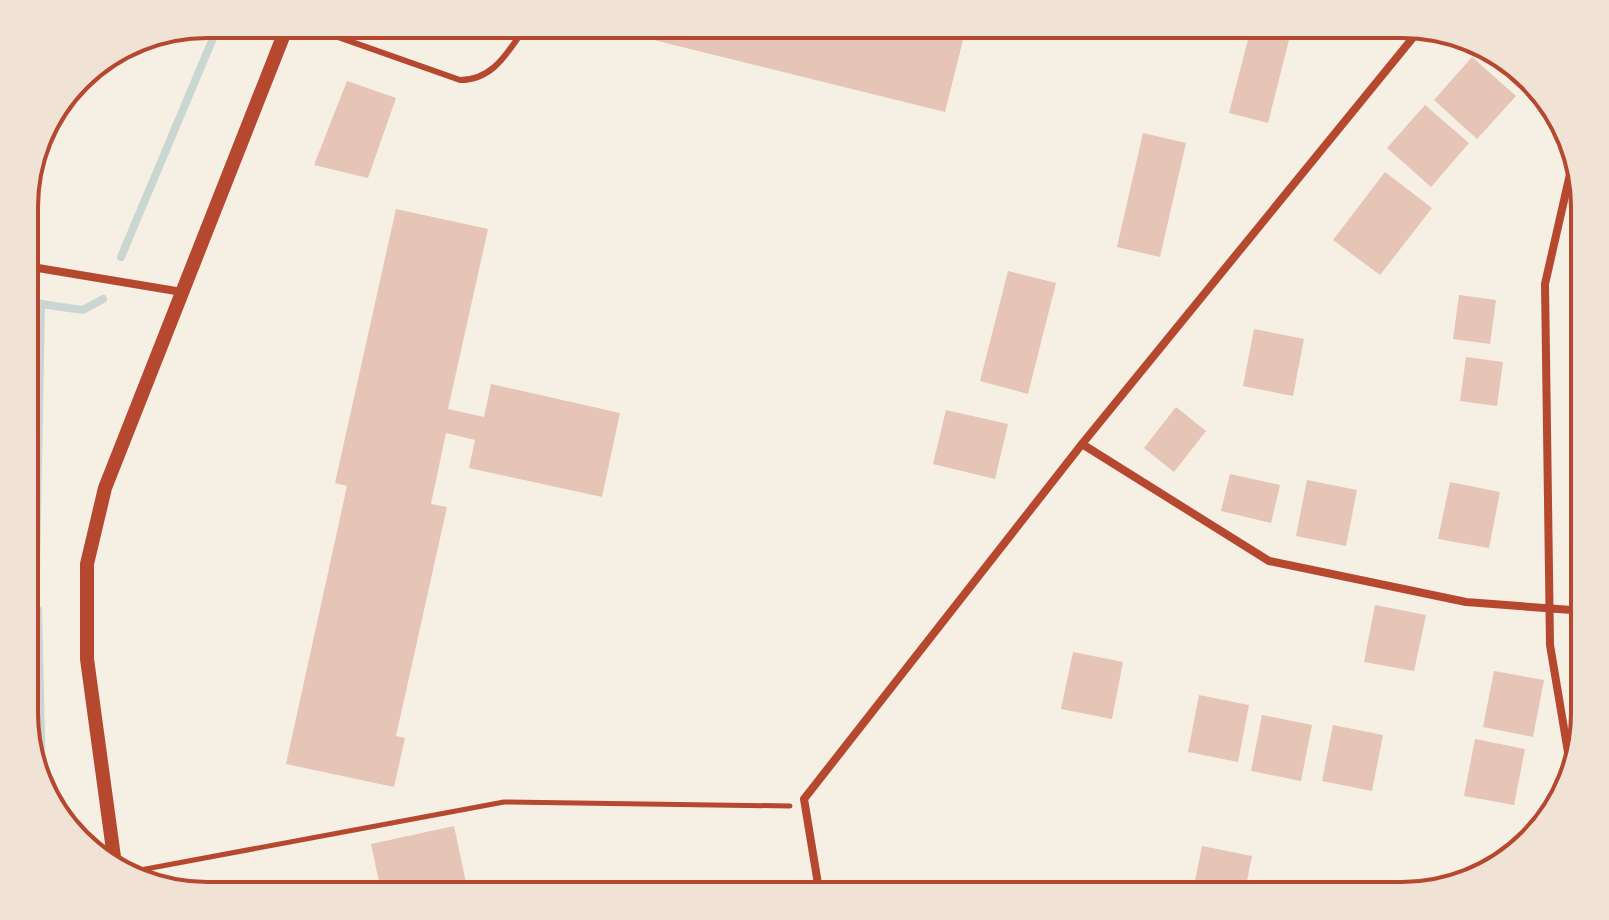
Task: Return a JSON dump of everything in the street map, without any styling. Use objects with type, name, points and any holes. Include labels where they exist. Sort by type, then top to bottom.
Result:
[{"type":"street","points":[[116,855],[87,659],[87,564],[105,488],[282,38]]},
{"type":"street","points":[[818,882],[805,802],[1082,444],[1412,38]]},
{"type":"street","points":[[1567,748],[1550,645],[1545,284],[1569,180]]},
{"type":"street","points":[[38,268],[182,292]]},
{"type":"street","points":[[1082,444],[1269,561],[1466,602],[1571,610]]},
{"type":"lane","points":[[341,38],[460,80],[478,80],[503,60],[518,38]]},
{"type":"path","points":[[142,869],[504,802],[729,807],[805,802]]},
{"type":"building","points":[[646,38],[964,38],[945,112]]},
{"type":"building","points":[[1248,38],[1289,38],[1268,123],[1229,113]]},
{"type":"building","points":[[1472,57],[1516,96],[1477,139],[1434,100]]},
{"type":"building","points":[[347,81],[396,98],[368,178],[314,165]]},
{"type":"building","points":[[1425,105],[1469,143],[1431,187],[1387,148]]},
{"type":"building","points":[[1143,133],[1186,143],[1160,257],[1117,247]]},
{"type":"building","points":[[1385,172],[1432,208],[1380,275],[1333,240]]},
{"type":"building","points":[[396,209],[488,229],[448,409],[484,417],[491,384],[620,413],[602,497],[469,468],[475,440],[446,433],[431,504],[447,507],[396,736],[405,738],[394,787],[286,764],[347,486],[335,483]]},
{"type":"building","points":[[1008,271],[1056,283],[1028,394],[980,381]]},
{"type":"building","points":[[1459,295],[1496,300],[1490,344],[1453,339]]},
{"type":"building","points":[[1254,329],[1304,339],[1293,396],[1243,386]]},
{"type":"building","points":[[1466,357],[1503,362],[1497,406],[1460,401]]},
{"type":"building","points":[[1176,407],[1206,431],[1174,472],[1144,448]]},
{"type":"building","points":[[946,410],[1008,424],[995,479],[933,464]]},
{"type":"building","points":[[1230,474],[1280,485],[1271,523],[1221,511]]},
{"type":"building","points":[[1307,480],[1357,490],[1346,546],[1296,536]]},
{"type":"building","points":[[1450,482],[1500,492],[1489,548],[1438,539]]},
{"type":"building","points":[[1375,605],[1426,615],[1414,671],[1364,662]]},
{"type":"building","points":[[1073,652],[1123,662],[1112,719],[1061,709]]},
{"type":"building","points":[[1494,671],[1544,680],[1533,737],[1483,727]]},
{"type":"building","points":[[1199,695],[1249,705],[1238,762],[1188,752]]},
{"type":"building","points":[[1262,715],[1312,725],[1301,781],[1251,771]]},
{"type":"building","points":[[1333,725],[1383,735],[1372,791],[1322,781]]},
{"type":"building","points":[[1475,739],[1525,749],[1514,805],[1464,796]]},
{"type":"building","points":[[454,826],[466,882],[379,882],[371,844]]},
{"type":"building","points":[[1202,846],[1252,856],[1247,882],[1195,882]]},
{"type":"waterway","points":[[121,257],[213,38]]},
{"type":"waterway","points":[[38,464],[41,304],[83,310],[103,299]]},
{"type":"waterway","points":[[38,610],[41,747]]}]
